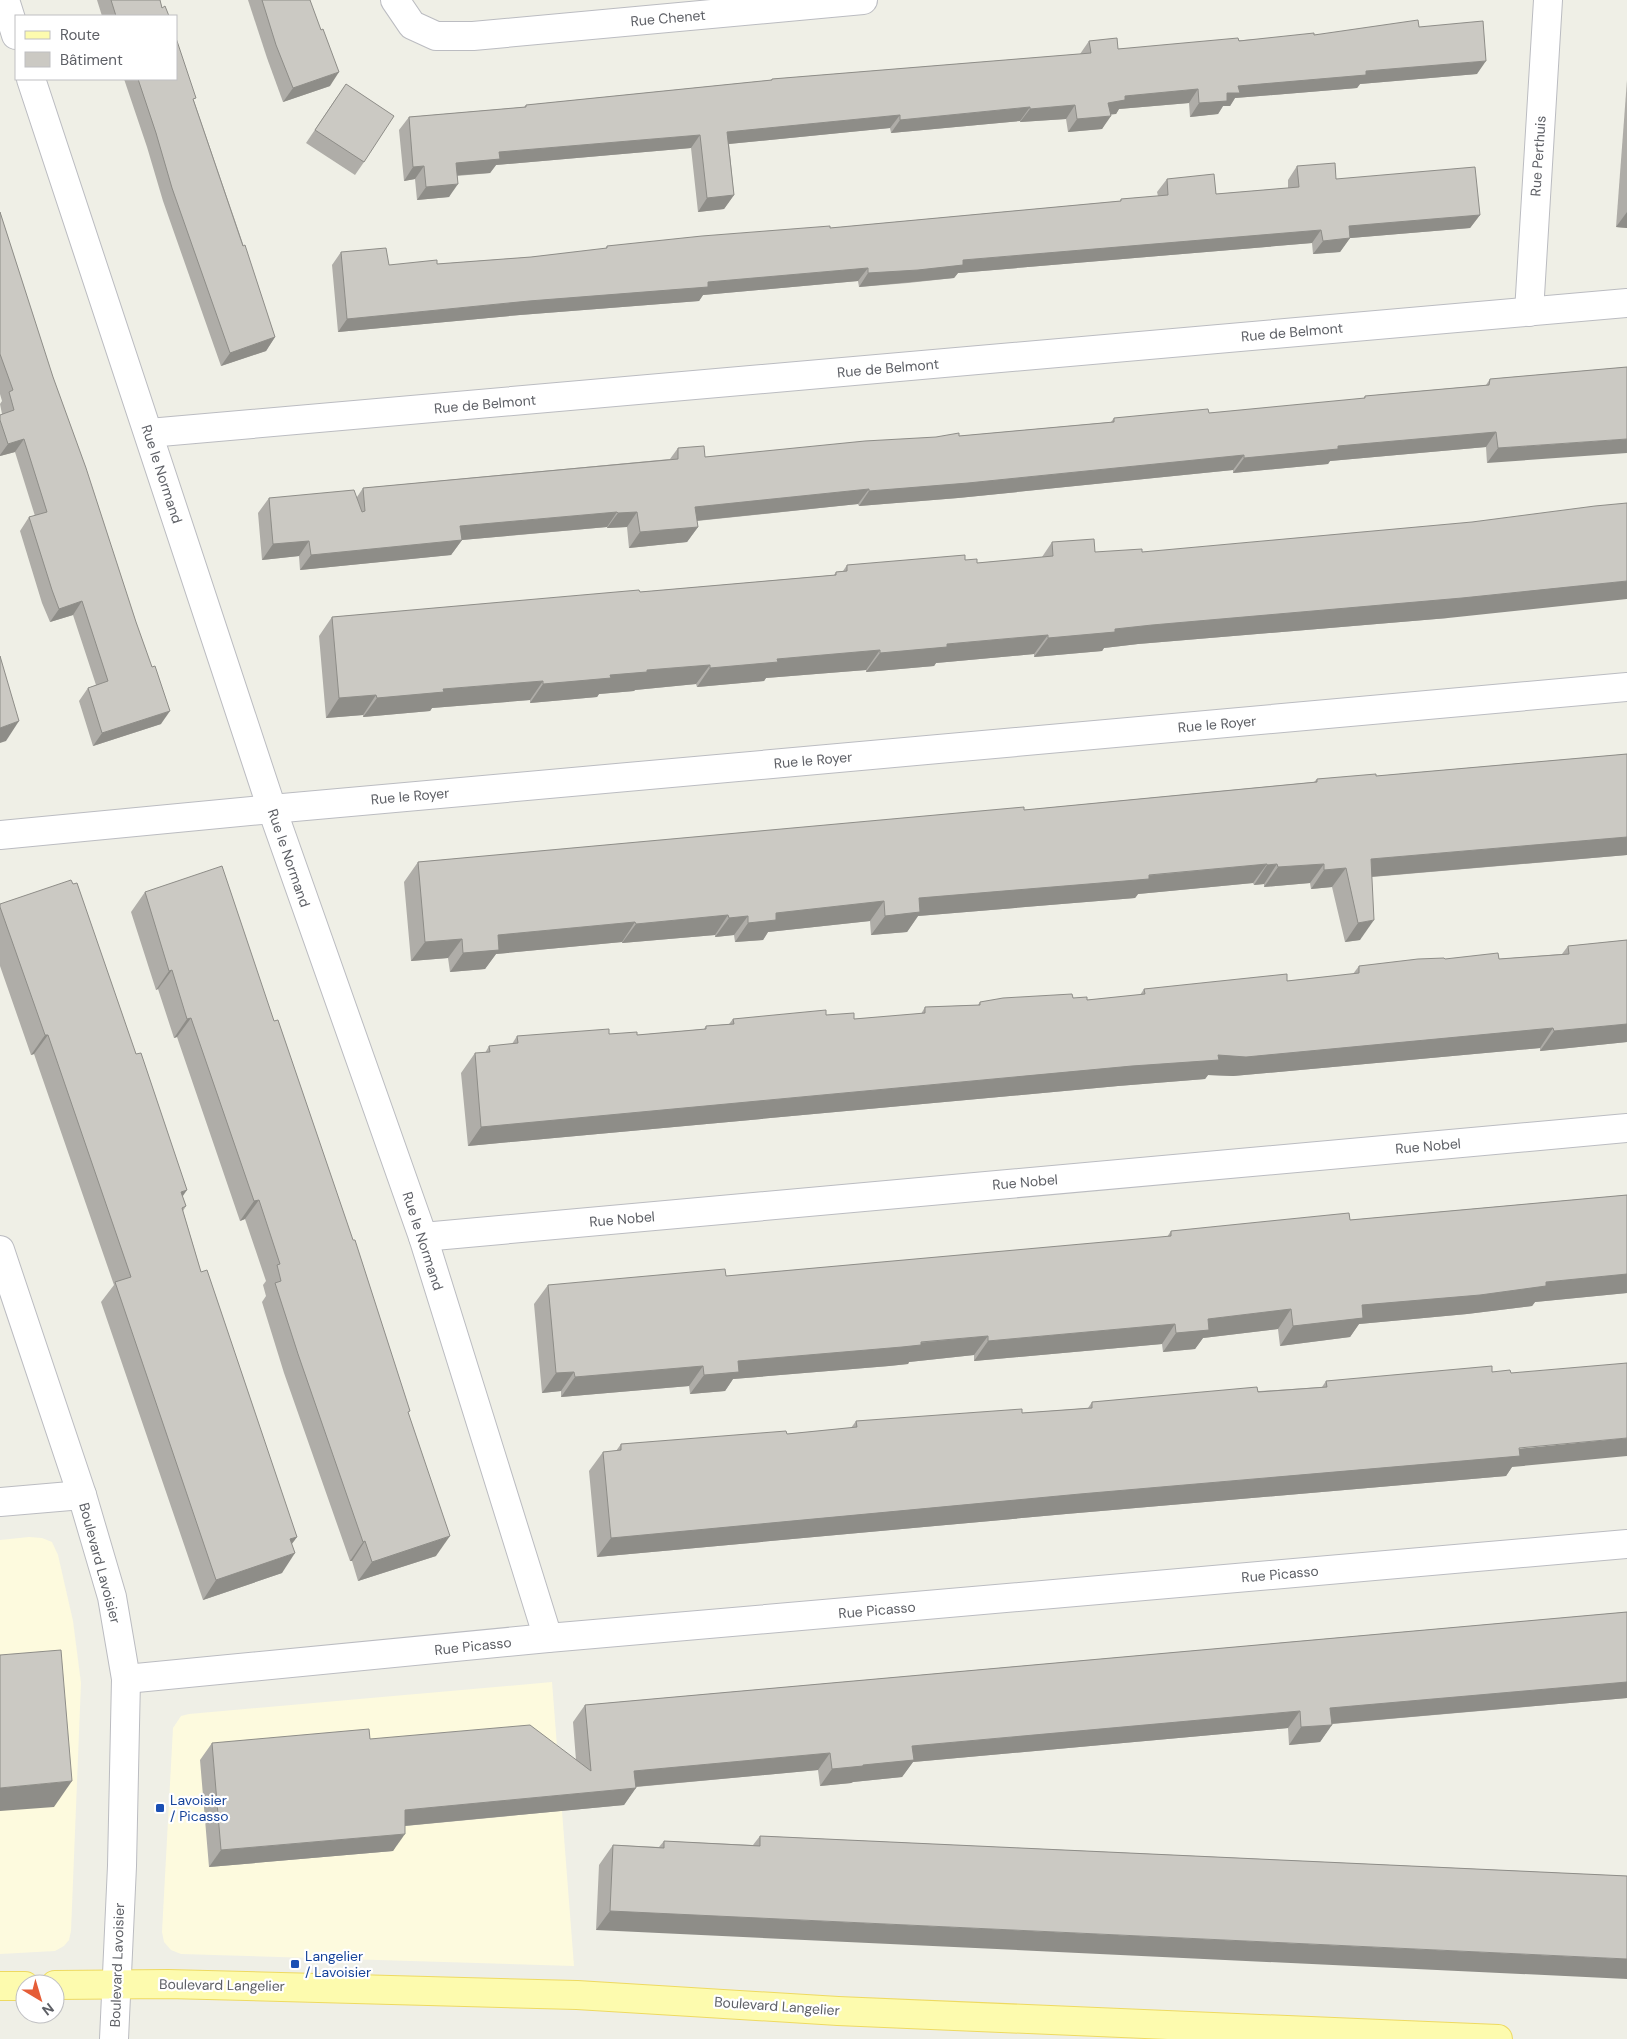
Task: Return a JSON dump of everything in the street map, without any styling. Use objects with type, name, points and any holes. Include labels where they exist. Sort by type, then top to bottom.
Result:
[{"type":"main road","name":"Boulevard Langelier","points":[[65,1985],[116,1984],[586,1995],[838,2010],[1498,2039]]},
{"type":"main road","points":[[0,1986],[15,1986]]},
{"type":"street","points":[[4,0],[15,32]]},
{"type":"street","name":"Rue Chenet","points":[[395,0],[412,25],[436,36],[473,36],[863,0]]},
{"type":"street","name":"Rue Perthuis","points":[[1529,312],[1548,0]]},
{"type":"street","name":"Rue le Normand","points":[[31,80],[272,809],[423,1237],[548,1638]]},
{"type":"street","name":"Rue de Belmont","points":[[149,433],[1627,303]]},
{"type":"street","name":"Rue le Royer","points":[[0,835],[1627,687]]},
{"type":"street","name":"Rue Nobel","points":[[423,1237],[1627,1128]]},
{"type":"street","name":"Boulevard Lavoisier","points":[[0,1250],[82,1494],[112,1597],[126,1680],[114,2039]]},
{"type":"street","points":[[0,1502],[82,1494]]},
{"type":"street","name":"Rue Picasso","points":[[126,1680],[548,1638],[1627,1544]]},
{"type":"shaded area","points":[[29,1537],[42,1538],[52,1542],[58,1555],[73,1621],[81,1683],[71,1931],[69,1940],[64,1946],[55,1951],[0,1954],[0,1540]]},
{"type":"shaded area","points":[[552,1682],[574,1966],[181,1954],[171,1950],[164,1942],[162,1932],[173,1728],[181,1716]]},
{"type":"building","points":[[111,0],[160,0],[162,8],[165,6],[169,15],[116,15]]},
{"type":"building","points":[[262,0],[310,0],[339,72],[293,88],[276,45]]},
{"type":"building","points":[[1418,20],[1419,27],[1483,21],[1486,61],[1366,71],[1366,75],[1238,86],[1240,93],[1227,93],[1227,101],[1199,103],[1198,89],[1125,96],[1125,100],[1108,103],[1111,116],[1077,119],[1075,105],[1030,109],[1030,107],[900,120],[900,115],[727,132],[734,195],[707,198],[700,135],[499,152],[500,159],[456,163],[458,184],[426,187],[424,166],[413,167],[409,117],[526,107],[526,105],[772,79],[1091,53],[1089,41],[1117,38],[1118,49],[1238,38],[1239,41],[1314,33],[1314,35]]},
{"type":"building","points":[[178,44],[196,98],[193,99],[243,246],[245,245],[275,337],[230,353],[172,188],[138,80],[178,80]]},
{"type":"building","points":[[346,84],[394,116],[364,162],[315,130]]},
{"type":"building","points":[[1335,163],[1336,179],[1475,167],[1480,215],[1349,226],[1350,238],[1323,241],[1321,230],[963,260],[963,265],[918,270],[868,273],[868,268],[708,282],[708,287],[529,301],[347,319],[341,252],[386,248],[389,265],[437,260],[437,264],[531,257],[607,248],[607,246],[702,236],[830,226],[830,228],[1121,201],[1121,199],[1168,195],[1167,179],[1214,174],[1216,194],[1299,187],[1297,166]]},
{"type":"building","points":[[0,212],[53,377],[86,468],[136,622],[152,667],[155,666],[170,711],[102,733],[88,688],[108,681],[82,601],[59,609],[29,517],[47,512],[24,439],[8,444],[0,420],[0,415],[14,410],[9,392],[13,390],[0,354]]},
{"type":"building","points":[[1627,367],[1627,439],[1498,448],[1496,432],[1338,446],[1338,449],[1244,458],[1244,455],[968,483],[869,491],[869,489],[695,507],[698,527],[640,532],[637,512],[617,512],[460,526],[462,540],[311,555],[309,541],[273,544],[269,498],[354,490],[362,512],[365,511],[363,488],[678,459],[678,448],[704,446],[705,457],[865,441],[936,437],[959,433],[959,436],[1114,422],[1114,418],[1208,409],[1209,413],[1365,398],[1365,396],[1489,385],[1490,379]]},
{"type":"building","points":[[1627,503],[1627,581],[1462,598],[1152,625],[1115,629],[1115,632],[1048,638],[1048,635],[947,644],[947,647],[880,653],[880,650],[777,659],[778,662],[710,668],[710,665],[647,670],[647,672],[610,675],[611,678],[543,684],[543,681],[443,689],[444,692],[377,698],[376,695],[339,698],[332,617],[836,575],[836,572],[847,571],[847,565],[965,555],[965,560],[977,559],[977,563],[1053,556],[1052,542],[1094,539],[1095,552],[1142,549],[1142,552],[1472,522]]},
{"type":"building","points":[[0,656],[19,721],[0,728]]},
{"type":"building","points":[[1627,754],[1627,837],[1371,859],[1374,920],[1358,923],[1346,868],[1324,870],[1324,864],[1278,867],[1277,864],[1267,864],[1149,875],[1149,879],[919,898],[920,912],[885,916],[884,901],[776,913],[776,920],[748,923],[748,916],[729,918],[728,915],[498,935],[499,950],[463,953],[462,939],[425,942],[418,862],[1024,807],[1024,810],[1317,782],[1317,779],[1376,774],[1376,776]]},
{"type":"building","points":[[222,866],[274,1021],[278,1020],[353,1240],[355,1240],[410,1411],[408,1412],[450,1536],[372,1562],[365,1541],[363,1542],[275,1283],[281,1281],[277,1265],[280,1264],[259,1200],[254,1201],[191,1018],[187,1019],[172,970],[169,971],[145,892]]},
{"type":"building","points":[[71,880],[73,884],[77,883],[136,1054],[141,1053],[187,1190],[181,1192],[186,1206],[182,1208],[201,1272],[207,1270],[297,1537],[290,1539],[295,1553],[216,1580],[115,1282],[131,1277],[48,1035],[45,1035],[0,907],[0,904]]},
{"type":"building","points":[[1627,940],[1627,1024],[1554,1031],[1553,1028],[1246,1057],[1218,1055],[1219,1060],[1132,1066],[481,1127],[475,1053],[490,1052],[489,1046],[518,1043],[517,1036],[609,1029],[609,1034],[637,1032],[637,1035],[706,1029],[706,1026],[734,1024],[733,1019],[826,1010],[826,1015],[854,1013],[854,1019],[925,1013],[925,1007],[980,1005],[980,1002],[1003,998],[1072,994],[1073,998],[1087,997],[1087,1000],[1145,994],[1144,989],[1287,974],[1287,981],[1359,973],[1359,966],[1418,959],[1445,959],[1498,953],[1499,959],[1569,954],[1568,946]]},
{"type":"building","points":[[1627,1195],[1627,1274],[1546,1282],[1546,1286],[1480,1295],[1362,1305],[1363,1318],[1293,1326],[1291,1309],[1208,1319],[1209,1330],[1176,1333],[1175,1324],[988,1341],[988,1336],[921,1342],[921,1345],[902,1347],[738,1361],[739,1372],[704,1375],[703,1366],[575,1377],[574,1372],[556,1373],[548,1285],[725,1269],[726,1276],[1171,1236],[1171,1231],[1349,1213],[1350,1220]]},
{"type":"building","points":[[1627,1363],[1627,1438],[1519,1448],[1520,1456],[1080,1494],[611,1538],[603,1452],[621,1450],[621,1444],[786,1431],[787,1434],[857,1427],[856,1421],[1022,1409],[1022,1413],[1092,1408],[1092,1402],[1257,1387],[1258,1392],[1327,1387],[1326,1381],[1492,1366],[1492,1372],[1510,1370],[1511,1373]]},
{"type":"building","points":[[1627,1612],[1627,1682],[1330,1708],[1332,1725],[1301,1727],[1300,1711],[912,1746],[914,1760],[832,1769],[830,1753],[634,1771],[636,1788],[405,1810],[405,1834],[221,1850],[212,1743],[369,1729],[370,1739],[530,1725],[591,1771],[585,1705]]},
{"type":"building","points":[[61,1650],[72,1781],[0,1788],[0,1655]]},
{"type":"building","points":[[760,1836],[1627,1876],[1627,1959],[610,1911],[613,1845],[664,1848],[664,1841],[760,1846]]},
{"type":"place","name":"Lavoisier / Picasso","points":[[160,1808]]},
{"type":"place","name":"Langelier / Lavoisier","points":[[295,1964]]}]
